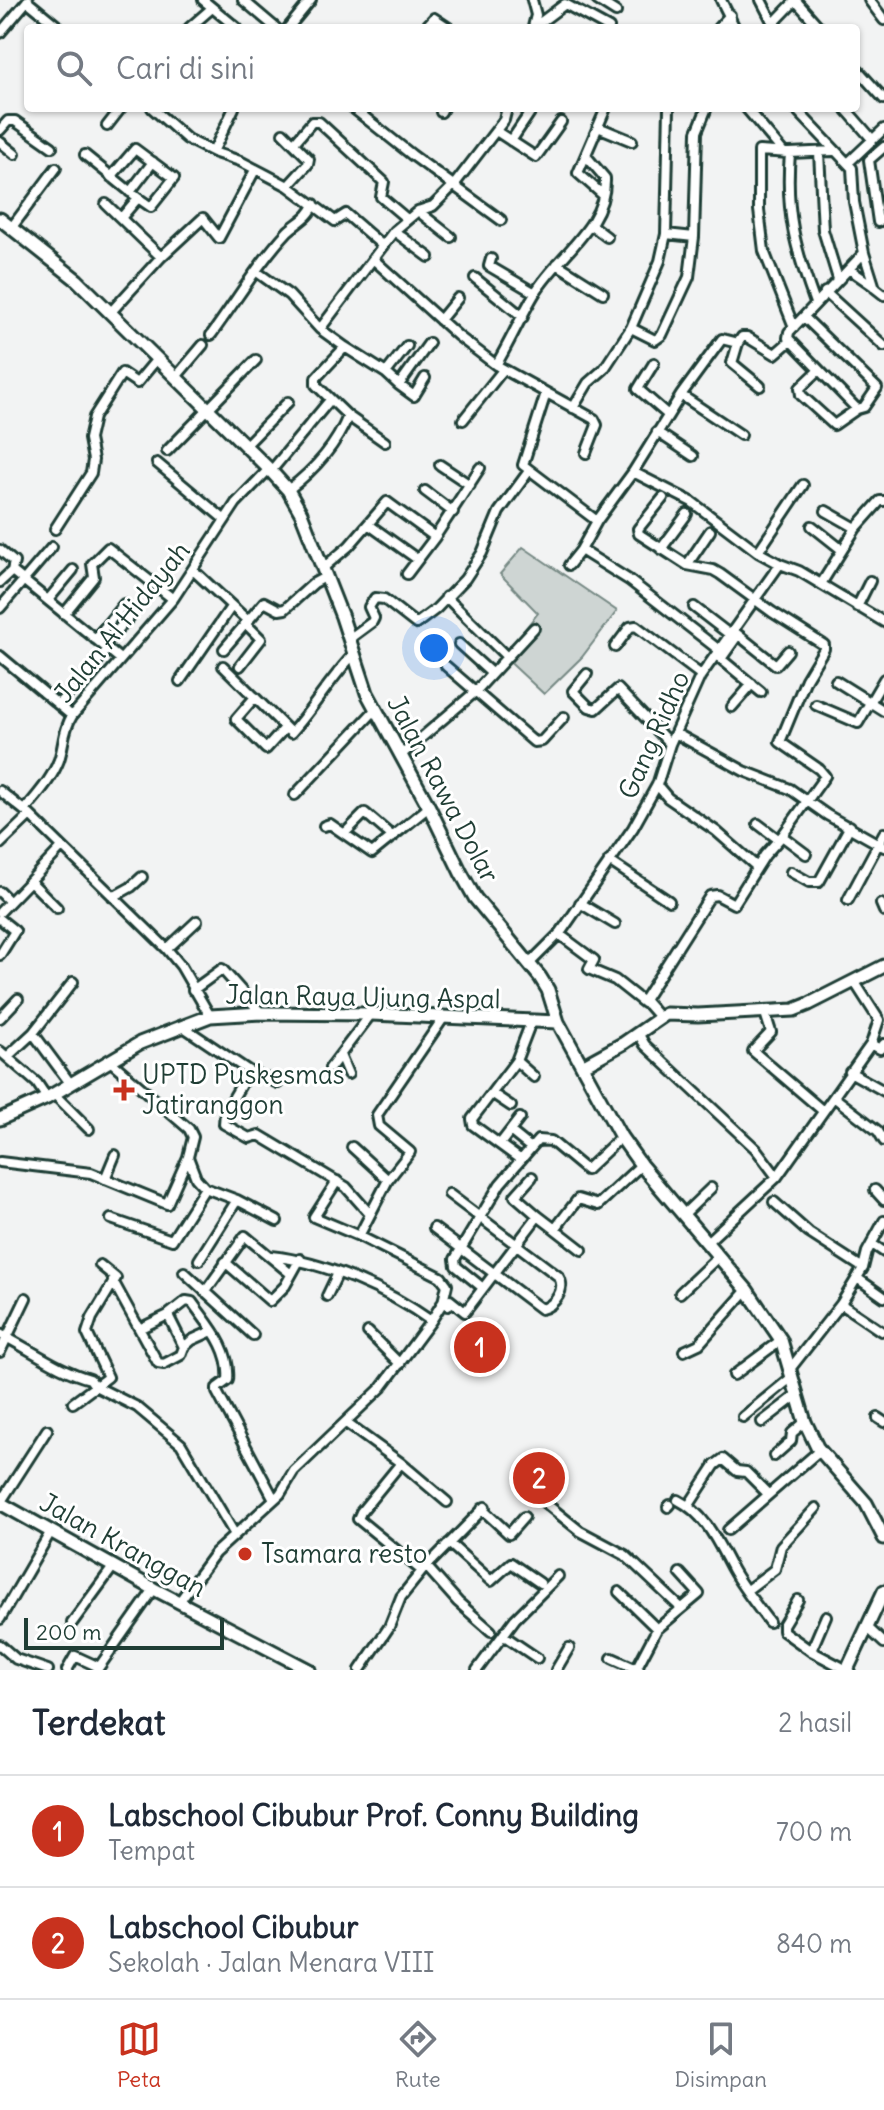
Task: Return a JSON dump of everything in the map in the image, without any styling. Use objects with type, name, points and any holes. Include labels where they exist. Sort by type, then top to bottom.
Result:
[{"type":"street","points":[[0,33],[27,0],[55,24]]},
{"type":"street","points":[[203,0],[230,24]]},
{"type":"street","points":[[243,0],[271,24]]},
{"type":"street","points":[[291,24],[308,4],[297,0]]},
{"type":"street","points":[[532,0],[536,15],[533,24]]},
{"type":"street","points":[[597,0],[616,12]]},
{"type":"street","points":[[721,0],[733,24]]},
{"type":"street","points":[[761,0],[771,24]]},
{"type":"street","points":[[775,24],[796,1],[816,24]]},
{"type":"street","points":[[871,1],[884,20]]},
{"type":"street","points":[[537,24],[566,2],[602,24]]},
{"type":"street","points":[[194,24],[212,8]]},
{"type":"street","points":[[722,24],[730,15]]},
{"type":"street","points":[[860,72],[884,99]]},
{"type":"street","points":[[107,126],[118,112]]},
{"type":"street","points":[[158,112],[187,139],[288,186],[335,221],[346,214],[383,246]]},
{"type":"street","points":[[213,152],[232,112]]},
{"type":"street","points":[[358,112],[501,220]]},
{"type":"street","points":[[320,329],[394,231],[418,211],[433,206],[454,185],[504,120],[506,112]]},
{"type":"street","points":[[511,141],[530,112]]},
{"type":"street","points":[[603,195],[578,173],[604,112]]},
{"type":"street","points":[[573,408],[588,383],[604,369],[631,328],[660,261],[666,234],[669,112]]},
{"type":"street","points":[[631,328],[655,340],[662,335],[689,277],[694,237],[697,132],[705,112]]},
{"type":"street","points":[[750,112],[787,153],[792,235],[815,303]]},
{"type":"street","points":[[799,112],[853,171],[854,202],[875,288]]},
{"type":"street","points":[[848,112],[872,139]]},
{"type":"street","points":[[0,130],[8,121],[15,121],[52,147]]},
{"type":"street","points":[[294,143],[312,122],[319,122],[384,182],[381,197],[407,219]]},
{"type":"street","points":[[496,131],[538,156],[561,122]]},
{"type":"street","points":[[598,127],[632,141]]},
{"type":"street","points":[[848,163],[884,129]]},
{"type":"street","points":[[283,133],[309,161],[288,186]]},
{"type":"street","points":[[0,142],[15,154]]},
{"type":"street","points":[[884,147],[869,160],[878,222],[884,219]]},
{"type":"street","points":[[85,155],[111,177],[151,207],[174,180],[135,149],[111,177]]},
{"type":"street","points":[[794,327],[767,263],[759,210],[759,151],[833,151]]},
{"type":"street","points":[[819,152],[823,230],[838,279]]},
{"type":"street","points":[[463,420],[500,368],[535,293],[591,225],[603,195],[605,178],[587,157]]},
{"type":"street","points":[[121,218],[153,162]]},
{"type":"street","points":[[12,227],[56,168]]},
{"type":"street","points":[[110,313],[161,257],[203,218],[219,238],[255,170]]},
{"type":"street","points":[[106,204],[161,257]]},
{"type":"street","points":[[211,335],[276,245],[291,228],[306,218],[314,204]]},
{"type":"street","points":[[418,211],[451,237]]},
{"type":"street","name":"Jalan Rawa Dolar","points":[[0,219],[77,280],[288,490],[325,572],[367,693],[475,898],[530,963],[548,990],[558,1022],[621,1137],[747,1290],[781,1340],[805,1422],[818,1449],[866,1503],[884,1538]]},
{"type":"street","points":[[591,225],[607,237]]},
{"type":"street","points":[[394,231],[429,257]]},
{"type":"street","points":[[666,234],[694,237]]},
{"type":"street","points":[[857,409],[790,341],[788,335],[864,253]]},
{"type":"street","points":[[373,259],[440,320],[500,368],[597,423],[586,453]]},
{"type":"street","points":[[491,259],[489,266],[535,293]]},
{"type":"street","points":[[557,264],[603,293]]},
{"type":"street","points":[[849,269],[884,295]]},
{"type":"street","points":[[257,272],[289,295],[320,329],[386,373],[414,396],[425,378]]},
{"type":"street","points":[[475,278],[523,317]]},
{"type":"street","points":[[825,292],[884,346]]},
{"type":"street","points":[[440,320],[458,298]]},
{"type":"street","points":[[804,317],[875,384],[877,391],[864,407],[834,425],[801,395],[800,388],[818,371]]},
{"type":"street","points":[[760,386],[732,363],[742,337],[775,354],[790,341]]},
{"type":"street","points":[[569,565],[720,340],[738,343]]},
{"type":"street","points":[[399,385],[429,343]]},
{"type":"street","points":[[176,377],[203,345]]},
{"type":"street","points":[[386,373],[407,346]]},
{"type":"street","points":[[345,347],[315,380],[316,385],[348,416],[385,442]]},
{"type":"street","points":[[55,529],[93,467],[89,439],[94,417],[122,373],[137,383],[157,359]]},
{"type":"street","points":[[167,451],[256,360]]},
{"type":"street","points":[[654,363],[638,389],[668,415]]},
{"type":"street","points":[[546,393],[523,465],[597,521]]},
{"type":"street","points":[[681,395],[741,435]]},
{"type":"street","name":"Jalan Al Hidayah","points":[[0,844],[28,812],[59,760],[64,728],[72,716],[173,599],[245,492],[270,470],[330,400]]},
{"type":"street","points":[[245,446],[288,402]]},
{"type":"street","points":[[288,490],[323,458],[348,416]]},
{"type":"street","points":[[657,432],[693,456]]},
{"type":"street","points":[[157,463],[225,520]]},
{"type":"street","points":[[440,465],[470,485]]},
{"type":"street","points":[[407,574],[453,512],[480,468]]},
{"type":"street","points":[[349,639],[372,622],[374,618],[369,607],[375,598],[384,599],[416,624],[436,609],[465,579],[482,553],[499,512],[529,471]]},
{"type":"street","points":[[633,472],[692,502],[758,552],[821,584],[884,622]]},
{"type":"street","points":[[758,552],[803,485]]},
{"type":"street","points":[[425,491],[453,512]]},
{"type":"street","points":[[644,1003],[710,896],[717,895],[734,904],[757,867],[823,780],[823,773],[780,742],[824,645],[713,570],[687,565],[638,532],[663,498]]},
{"type":"street","points":[[821,584],[856,528],[880,501],[884,501]]},
{"type":"street","points":[[224,649],[264,602],[279,610],[285,609],[325,572],[388,502],[435,537]]},
{"type":"street","points":[[826,511],[856,528]]},
{"type":"street","points":[[661,549],[687,514]]},
{"type":"street","points":[[368,524],[417,559]]},
{"type":"street","points":[[812,526],[841,549]]},
{"type":"street","points":[[687,565],[710,531]]},
{"type":"street","points":[[0,608],[52,547]]},
{"type":"street","points":[[64,614],[93,578],[92,564],[103,551],[110,549],[173,599]]},
{"type":"street","points":[[0,550],[14,562],[12,571],[0,582]]},
{"type":"street","points":[[581,550],[629,580],[719,650]]},
{"type":"street","name":"Gang Ridho","points":[[530,963],[559,934],[633,828],[657,785],[670,744],[701,675],[783,565]]},
{"type":"street","points":[[48,600],[73,570]]},
{"type":"street","points":[[193,570],[261,639],[240,666]]},
{"type":"street","points":[[12,571],[120,659]]},
{"type":"street","points":[[857,607],[870,581]]},
{"type":"street","points":[[446,597],[506,656]]},
{"type":"street","points":[[95,639],[124,604]]},
{"type":"street","points":[[180,681],[231,607]]},
{"type":"street","points":[[694,607],[776,665],[788,651]]},
{"type":"street","points":[[84,677],[133,613]]},
{"type":"street","points":[[615,647],[630,627],[636,626],[701,675]]},
{"type":"street","points":[[400,756],[475,692],[534,628]]},
{"type":"street","points":[[733,633],[721,659],[761,692]]},
{"type":"street","points":[[459,644],[491,673]]},
{"type":"street","points":[[223,666],[291,733],[354,654]]},
{"type":"street","points":[[0,656],[72,716]]},
{"type":"street","points":[[446,666],[534,742],[542,741],[564,717]]},
{"type":"street","points":[[587,674],[573,691],[589,707],[596,709],[618,689],[670,744]]},
{"type":"street","points":[[816,705],[858,723],[884,679]]},
{"type":"street","points":[[836,681],[884,711]]},
{"type":"street","points":[[732,707],[752,684]]},
{"type":"street","points":[[58,704],[72,690]]},
{"type":"street","points":[[255,697],[236,719],[266,749],[285,728]]},
{"type":"street","points":[[295,795],[376,709]]},
{"type":"street","points":[[675,733],[744,771],[790,789],[827,815],[881,845]]},
{"type":"street","points":[[657,785],[668,798],[716,831],[757,867]]},
{"type":"street","points":[[0,791],[28,812],[167,949],[181,966],[210,1016]]},
{"type":"street","points":[[324,826],[330,824],[372,853],[429,807]]},
{"type":"street","points":[[345,833],[365,813],[393,837]]},
{"type":"street","points":[[758,824],[806,854]]},
{"type":"street","points":[[791,872],[809,882],[819,882],[850,826]]},
{"type":"street","points":[[848,900],[881,845],[884,833]]},
{"type":"street","points":[[0,912],[62,847]]},
{"type":"street","points":[[609,861],[669,901]]},
{"type":"street","points":[[113,897],[142,877]]},
{"type":"street","points":[[30,881],[57,908]]},
{"type":"street","points":[[0,892],[9,901]]},
{"type":"street","points":[[580,903],[615,924]]},
{"type":"street","points":[[0,919],[15,931],[0,955]]},
{"type":"street","points":[[167,949],[197,921]]},
{"type":"street","points":[[559,934],[594,960],[589,969],[615,980],[659,1017]]},
{"type":"street","points":[[582,1066],[666,1014],[794,1010],[884,966]]},
{"type":"street","points":[[193,990],[222,969],[261,1013]]},
{"type":"street","points":[[707,1242],[777,1177],[871,1044],[879,1020],[854,981]]},
{"type":"street","points":[[73,982],[33,1033],[3,1054],[89,1129]]},
{"type":"street","points":[[0,1018],[18,999]]},
{"type":"street","points":[[765,1013],[771,1032],[753,1051],[823,1111]]},
{"type":"street","points":[[330,1068],[371,1014]]},
{"type":"street","name":"Jalan Raya Ujung Aspal","points":[[0,1119],[24,1111],[140,1043],[210,1016],[371,1014],[558,1022]]},
{"type":"street","points":[[359,1236],[388,1180],[410,1152],[379,1126],[377,1115],[444,1017]]},
{"type":"street","points":[[521,1160],[473,1125],[472,1119],[516,1061],[531,1022]]},
{"type":"street","points":[[182,1026],[249,1071],[278,1083]]},
{"type":"street","points":[[33,1033],[70,1083]]},
{"type":"street","points":[[638,1033],[645,1045],[756,1149],[777,1177]]},
{"type":"street","points":[[871,1044],[880,1049],[884,1044]]},
{"type":"street","points":[[340,1055],[348,1074]]},
{"type":"street","points":[[0,1162],[91,1173],[167,1204],[188,1157],[193,1137],[189,1129],[109,1060]]},
{"type":"street","points":[[516,1061],[534,1077]]},
{"type":"street","points":[[249,1071],[225,1112],[224,1124],[249,1138],[259,1135],[337,1181],[369,1213]]},
{"type":"street","points":[[850,1072],[884,1091]]},
{"type":"street","points":[[493,1094],[511,1106]]},
{"type":"street","points":[[835,1098],[878,1131],[884,1141]]},
{"type":"street","points":[[500,1144],[520,1118]]},
{"type":"street","points":[[510,1131],[531,1148]]},
{"type":"street","points":[[483,1288],[456,1266],[455,1259],[500,1184],[539,1138],[551,1141],[586,1170],[621,1137]]},
{"type":"street","points":[[352,1147],[388,1180]]},
{"type":"street","points":[[105,1179],[115,1155]]},
{"type":"street","points":[[188,1157],[196,1178],[205,1188],[237,1200],[277,1221]]},
{"type":"street","points":[[555,1229],[578,1199],[598,1205],[641,1165]]},
{"type":"street","points":[[532,1177],[515,1196],[582,1250]]},
{"type":"street","points":[[179,1602],[215,1553],[280,1494],[294,1471],[381,1388],[443,1302],[447,1285],[441,1277],[314,1217],[337,1181]]},
{"type":"street","points":[[111,1219],[172,1240],[205,1188]]},
{"type":"street","points":[[684,1214],[711,1188]]},
{"type":"street","points":[[875,1190],[884,1200]]},
{"type":"street","points":[[434,1228],[541,1309],[550,1306],[562,1288],[561,1279],[481,1215],[449,1194]]},
{"type":"street","points":[[199,1260],[237,1200]]},
{"type":"street","points":[[774,1202],[809,1233],[863,1268]]},
{"type":"street","points":[[443,1302],[448,1306],[450,1300],[465,1312],[538,1216]]},
{"type":"street","points":[[743,1417],[791,1373],[841,1304],[863,1268],[867,1252],[884,1221]]},
{"type":"street","points":[[205,1292],[245,1236],[291,1274]]},
{"type":"street","points":[[872,1244],[884,1252]]},
{"type":"street","points":[[271,1256],[300,1259],[338,1273],[415,1310],[431,1321]]},
{"type":"street","points":[[680,1293],[719,1256]]},
{"type":"street","points":[[225,1262],[270,1301],[276,1297],[300,1259]]},
{"type":"street","points":[[73,1403],[109,1376],[88,1338],[88,1328],[115,1275],[100,1265]]},
{"type":"street","points":[[184,1272],[253,1335]]},
{"type":"street","points":[[327,1296],[338,1273]]},
{"type":"street","points":[[857,1278],[884,1297]]},
{"type":"street","points":[[113,1281],[158,1363],[164,1364],[181,1355],[184,1347],[212,1331]]},
{"type":"street","points":[[684,1351],[699,1344],[747,1290]]},
{"type":"street","points":[[0,1352],[4,1336],[26,1298]]},
{"type":"street","points":[[141,1328],[189,1300],[226,1352],[228,1380],[217,1388],[217,1392],[274,1499]]},
{"type":"street","points":[[841,1304],[881,1331]]},
{"type":"street","points":[[168,1315],[184,1347]]},
{"type":"street","points":[[368,1332],[400,1364]]},
{"type":"street","points":[[4,1336],[69,1373],[90,1379],[95,1386],[137,1407],[181,1444],[234,1533]]},
{"type":"street","points":[[734,1375],[781,1340]]},
{"type":"street","points":[[762,1422],[797,1395]]},
{"type":"street","points":[[774,1456],[791,1441],[792,1433],[805,1422]]},
{"type":"street","points":[[346,1423],[447,1502]]},
{"type":"street","points":[[0,1503],[47,1430]]},
{"type":"street","points":[[783,1475],[818,1449]]},
{"type":"street","points":[[728,1530],[818,1449]]},
{"type":"street","points":[[689,1505],[715,1465],[723,1459],[737,1471],[746,1472],[767,1493]]},
{"type":"street","points":[[401,1463],[358,1519],[424,1568],[491,1631]]},
{"type":"street","points":[[544,1502],[580,1531],[625,1555],[680,1607]]},
{"type":"street","name":"Jalan Kranggan","points":[[0,1503],[50,1533],[309,1670]]},
{"type":"street","points":[[672,1504],[689,1505],[711,1530],[733,1571],[769,1622]]},
{"type":"street","points":[[360,1670],[389,1627],[401,1597],[424,1568],[484,1508],[509,1534],[524,1517]]},
{"type":"street","points":[[747,1590],[775,1569],[781,1546],[816,1508]]},
{"type":"street","points":[[0,1619],[50,1533]]},
{"type":"street","points":[[449,1543],[491,1581],[511,1563],[540,1583]]},
{"type":"street","points":[[72,1623],[113,1567]]},
{"type":"street","points":[[612,1658],[638,1669],[657,1629],[699,1593],[680,1573]]},
{"type":"street","points":[[477,1670],[515,1619],[558,1576]]},
{"type":"street","points":[[99,1667],[154,1589]]},
{"type":"street","points":[[798,1600],[782,1628],[785,1635],[847,1670],[884,1591]]},
{"type":"street","points":[[619,1592],[657,1629]]},
{"type":"street","points":[[811,1651],[826,1616]]},
{"type":"street","points":[[868,1628],[884,1643]]},
{"type":"street","points":[[503,1635],[537,1658]]},
{"type":"street","points":[[0,1645],[16,1659],[48,1670]]},
{"type":"street","points":[[556,1670],[569,1648]]},
{"type":"street","points":[[67,1670],[75,1656],[111,1670]]},
{"type":"shaded area","points":[[523,547],[617,611],[582,657],[544,694],[503,656],[538,613],[500,574]]},
{"type":"place","name":"UPTD Puskesmas Jatiranggon","points":[[124,1090]]},
{"type":"place","name":"Labschool Cibubur Prof. Conny Building","points":[[480,1347]]},
{"type":"place","name":"Labschool Cibubur","points":[[539,1478]]},
{"type":"place","name":"Tsamara resto","points":[[245,1554]]}]
